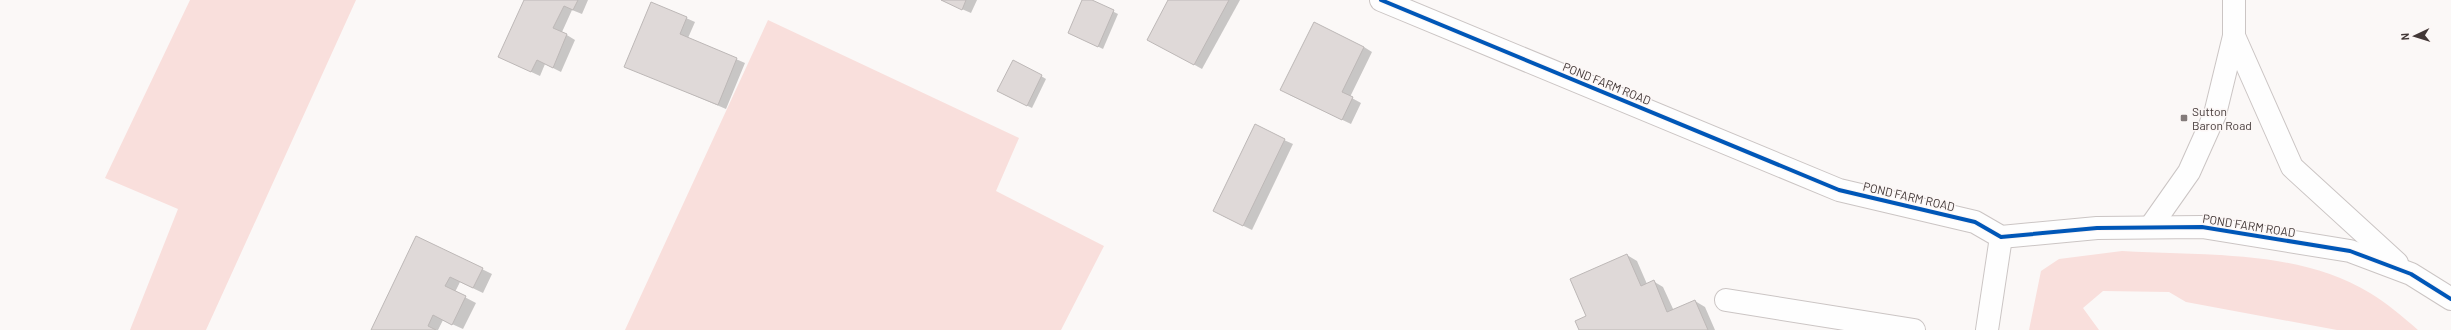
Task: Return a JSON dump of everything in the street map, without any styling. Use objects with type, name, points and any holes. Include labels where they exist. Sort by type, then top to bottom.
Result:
[{"type":"street","name":"POND FARM ROAD","points":[[1381,0],[1839,190],[1975,222],[2001,237],[2097,228],[2151,226],[2202,227],[2350,251],[2411,274],[2451,299]]},
{"type":"street","points":[[2151,226],[2189,172],[2212,121],[2234,36],[2234,0]]},
{"type":"street","points":[[2234,36],[2292,168],[2362,233],[2411,274]]},
{"type":"street","points":[[1988,330],[2001,237]]},
{"type":"street","points":[[1726,300],[1914,330]]},
{"type":"shaded area","points":[[190,0],[356,0],[206,330],[130,330],[178,209],[105,178]]},
{"type":"shaded area","points":[[768,20],[1019,138],[996,191],[1104,246],[1061,330],[625,330]]},
{"type":"shaded area","points":[[2122,251],[2249,257],[2313,269],[2342,279],[2370,293],[2401,315],[2418,330],[2337,330],[2186,302],[2169,292],[2103,291],[2083,308],[2099,330],[2029,330],[2041,271],[2059,259]]},
{"type":"building","points":[[524,0],[578,0],[573,10],[564,6],[553,28],[567,34],[553,68],[537,60],[531,72],[498,57]]},
{"type":"building","points":[[941,0],[966,0],[962,10]]},
{"type":"building","points":[[1082,0],[1092,0],[1114,10],[1098,47],[1068,33]]},
{"type":"building","points":[[1168,0],[1229,0],[1194,65],[1147,40]]},
{"type":"building","points":[[651,2],[687,17],[680,34],[737,58],[718,105],[624,67]]},
{"type":"building","points":[[1314,22],[1364,47],[1342,92],[1353,97],[1342,120],[1280,90]]},
{"type":"building","points":[[1013,60],[1042,75],[1027,106],[997,91]]},
{"type":"building","points":[[1255,124],[1285,139],[1243,226],[1213,211]]},
{"type":"building","points":[[416,236],[483,268],[473,288],[450,277],[445,286],[466,296],[452,325],[433,315],[428,326],[436,330],[371,330]]},
{"type":"building","points":[[1627,254],[1641,286],[1654,280],[1667,312],[1695,300],[1708,330],[1579,330],[1575,321],[1586,316],[1570,279]]},
{"type":"cycle path","points":[[1381,0],[1839,190],[1975,222],[2001,237],[2097,228],[2202,227],[2350,251],[2411,274],[2451,299]]},
{"type":"place","name":"Sutton Baron Road","points":[[2184,118]]}]
